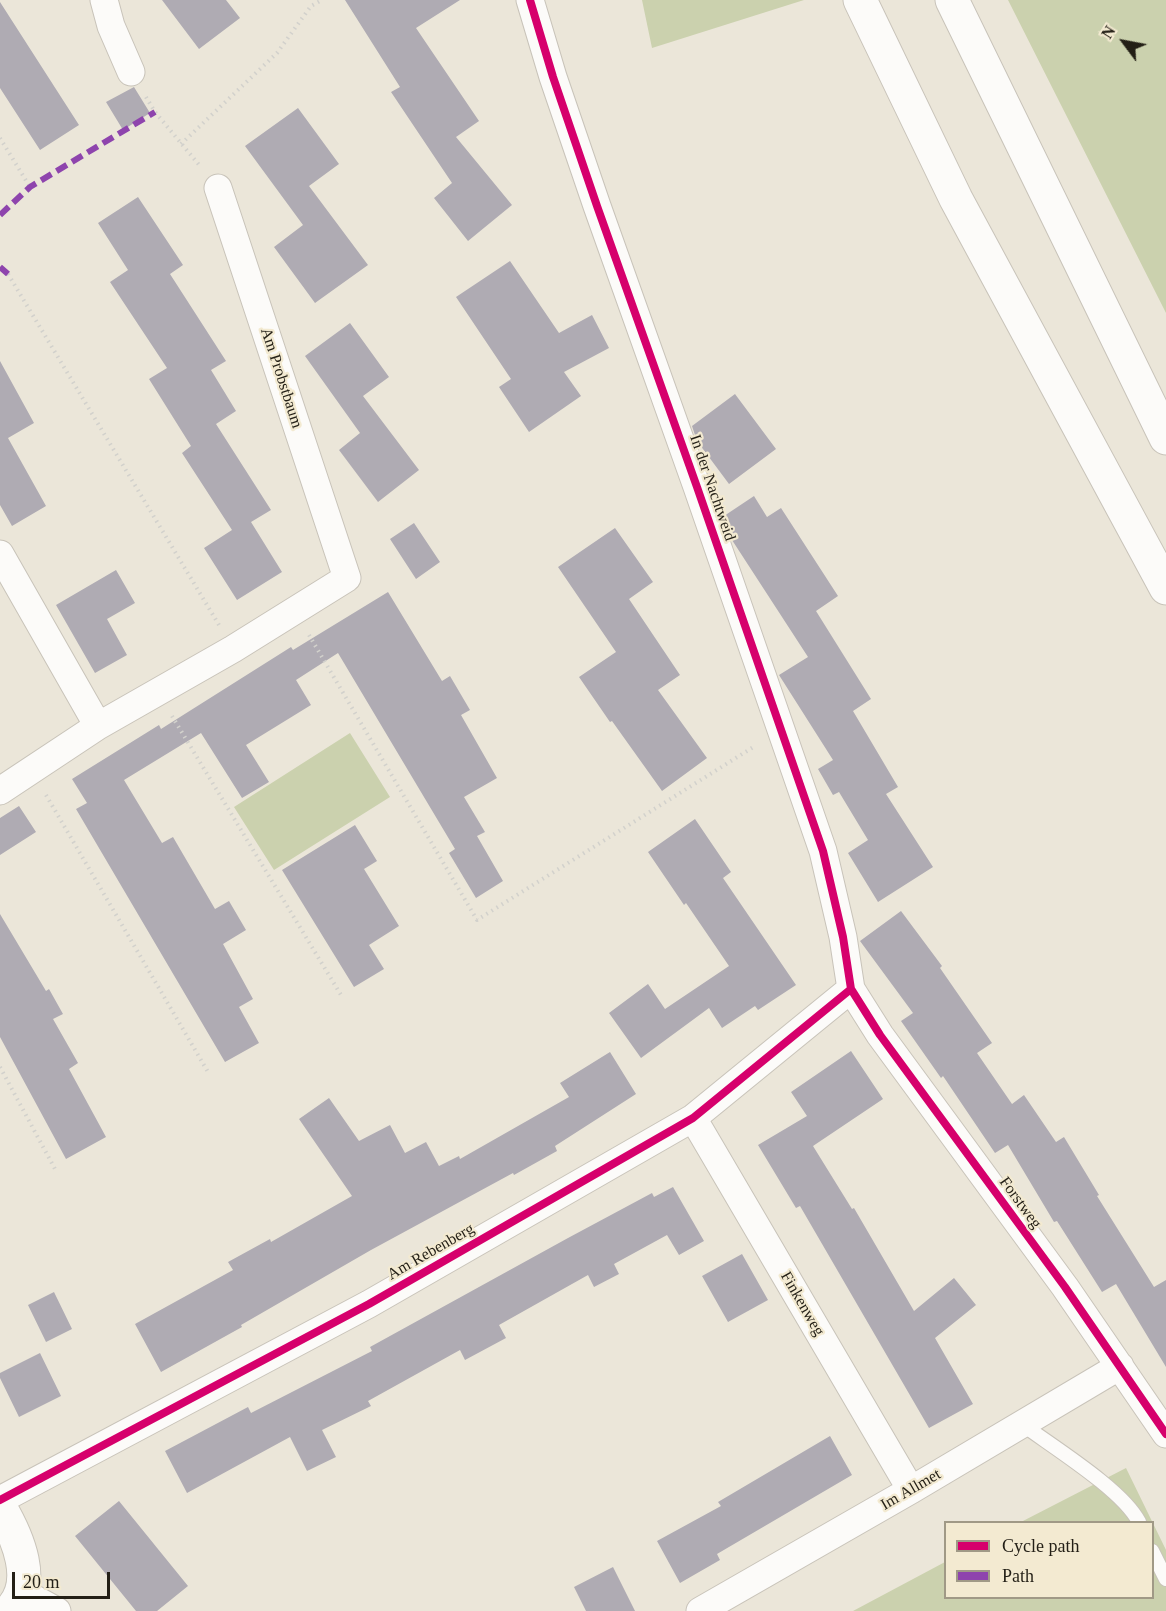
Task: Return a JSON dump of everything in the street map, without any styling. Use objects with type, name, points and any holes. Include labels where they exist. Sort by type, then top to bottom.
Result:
[{"type":"main road","points":[[860,0],[956,199],[1166,588]]},
{"type":"main road","points":[[952,0],[1166,438]]},
{"type":"main road","points":[[0,1507],[9,1523],[24,1569],[16,1601]]},
{"type":"street","points":[[104,0],[111,26],[130,72]]},
{"type":"street","name":"In der Nachtweid","points":[[530,0],[593,195],[823,851],[843,937],[851,990]]},
{"type":"street","name":"Am Probstbaum","points":[[0,791],[98,726],[233,649],[347,578],[218,188]]},
{"type":"street","points":[[0,554],[98,726]]},
{"type":"street","name":"Am Rebenberg","points":[[0,1500],[369,1304],[693,1118],[851,990]]},
{"type":"street","name":"Forstweg","points":[[851,990],[880,1035],[1065,1287],[1166,1434]]},
{"type":"street","name":"Finkenweg","points":[[693,1118],[911,1490]]},
{"type":"street","name":"Im Allmet","points":[[700,1611],[1120,1366]]},
{"type":"street","points":[[16,1601],[57,1611]]},
{"type":"lane","points":[[1022,1424],[1100,1481],[1127,1505],[1138,1521]]},
{"type":"lane","points":[[1154,1555],[1166,1579]]},
{"type":"path","points":[[181,144],[278,53],[311,6],[322,0]]},
{"type":"path","points":[[130,72],[155,112],[218,188]]},
{"type":"path","points":[[0,138],[30,187]]},
{"type":"path","points":[[8,274],[233,649]]},
{"type":"path","points":[[294,612],[477,920],[781,729]]},
{"type":"path","points":[[157,692],[341,995]]},
{"type":"path","points":[[32,771],[208,1072]]},
{"type":"path","points":[[0,1067],[55,1169]]},
{"type":"green space","points":[[642,0],[804,0],[652,48]]},
{"type":"green space","points":[[1008,0],[1166,0],[1166,313]]},
{"type":"green space","points":[[350,733],[390,797],[274,870],[234,807]]},
{"type":"green space","points":[[1126,1468],[1152,1521],[1023,1521]]},
{"type":"green space","points":[[1154,1525],[1166,1550],[1166,1611],[853,1611],[944,1563],[944,1599],[1154,1599]]},
{"type":"building","points":[[162,0],[226,0],[240,18],[199,49]]},
{"type":"building","points":[[345,0],[460,0],[416,28],[479,121],[456,137],[512,205],[468,241],[434,198],[452,183],[391,92],[400,87]]},
{"type":"building","points":[[0,2],[79,125],[40,150],[0,88]]},
{"type":"building","points":[[134,87],[150,113],[123,130],[106,102]]},
{"type":"building","points":[[298,108],[339,164],[309,186],[368,265],[315,303],[274,247],[303,225],[245,146]]},
{"type":"building","points":[[138,197],[183,265],[170,274],[226,361],[211,370],[236,411],[216,424],[271,510],[251,522],[282,572],[237,600],[204,548],[232,530],[182,453],[191,446],[149,379],[167,368],[110,282],[128,270],[98,223]]},
{"type":"building","points":[[510,261],[559,333],[592,315],[609,348],[564,372],[581,396],[529,432],[499,387],[511,379],[456,297]]},
{"type":"building","points":[[350,323],[389,377],[363,396],[419,470],[378,502],[339,450],[360,433],[305,356]]},
{"type":"building","points":[[0,361],[34,423],[8,438],[46,506],[12,526],[0,505]]},
{"type":"building","points":[[735,394],[776,449],[729,484],[697,441],[692,426]]},
{"type":"building","points":[[754,496],[767,517],[781,508],[838,596],[816,611],[871,699],[853,711],[898,787],[886,794],[933,867],[878,902],[848,853],[868,840],[839,792],[833,795],[818,769],[833,760],[779,675],[808,657],[732,540],[724,516]]},
{"type":"building","points":[[414,523],[440,562],[416,579],[390,539]]},
{"type":"building","points":[[615,528],[653,582],[629,599],[680,675],[658,690],[707,758],[662,791],[579,677],[616,652],[558,567]]},
{"type":"building","points":[[116,570],[135,603],[107,619],[127,655],[95,673],[56,605]]},
{"type":"building","points":[[388,592],[442,681],[450,676],[470,710],[461,715],[497,778],[464,797],[485,832],[477,836],[503,881],[476,898],[449,853],[455,849],[338,653],[296,680],[311,705],[246,745],[269,782],[242,798],[201,733],[124,780],[162,843],[173,837],[215,909],[229,901],[246,930],[223,944],[253,999],[239,1007],[259,1043],[225,1062],[76,809],[87,803],[72,779],[159,725],[161,729],[291,647],[293,650]]},
{"type":"building","points":[[19,806],[36,832],[0,855],[0,818]]},
{"type":"building","points":[[695,819],[731,872],[723,878],[796,985],[758,1010],[755,1006],[722,1028],[709,1008],[641,1058],[609,1013],[648,984],[665,1009],[729,966],[648,852]]},
{"type":"building","points":[[355,825],[377,861],[364,869],[399,926],[369,945],[384,969],[354,987],[282,870]]},
{"type":"building","points":[[901,911],[942,966],[940,968],[992,1043],[977,1053],[1012,1104],[1024,1095],[1056,1142],[1064,1137],[1099,1195],[1097,1196],[1154,1287],[1166,1280],[1166,1367],[1116,1284],[1102,1292],[1057,1221],[1054,1222],[1008,1145],[995,1153],[943,1076],[941,1078],[901,1021],[913,1013],[860,941]]},
{"type":"building","points":[[0,914],[46,991],[49,989],[63,1014],[53,1019],[78,1063],[69,1069],[106,1137],[66,1159],[0,1037]]},
{"type":"building","points":[[851,1051],[883,1099],[813,1146],[852,1209],[854,1208],[914,1311],[954,1278],[976,1305],[935,1338],[973,1404],[929,1428],[800,1206],[796,1208],[758,1145],[807,1116],[791,1092]]},
{"type":"building","points":[[610,1052],[636,1094],[555,1146],[557,1151],[371,1250],[161,1372],[135,1324],[233,1270],[228,1262],[270,1239],[271,1242],[352,1196],[299,1119],[329,1098],[359,1141],[390,1125],[405,1153],[426,1142],[439,1166],[459,1156],[460,1159],[569,1097],[560,1083]]},
{"type":"building","points":[[673,1187],[704,1241],[679,1255],[667,1235],[614,1264],[619,1274],[594,1287],[588,1275],[499,1325],[506,1338],[465,1360],[460,1350],[368,1401],[371,1406],[322,1430],[336,1457],[307,1471],[290,1437],[187,1493],[165,1451],[248,1407],[251,1413],[372,1351],[370,1347],[568,1238],[652,1193],[654,1197]]},
{"type":"building","points":[[742,1254],[768,1300],[728,1322],[702,1276]]},
{"type":"building","points":[[54,1292],[72,1329],[46,1342],[28,1305]]},
{"type":"building","points":[[40,1353],[61,1396],[19,1417],[0,1378],[0,1373]]},
{"type":"building","points":[[830,1436],[852,1475],[717,1554],[720,1560],[680,1583],[657,1541],[721,1506],[718,1502]]},
{"type":"building","points":[[119,1501],[188,1586],[157,1611],[136,1611],[75,1536]]},
{"type":"building","points":[[613,1567],[635,1611],[586,1611],[574,1587]]},
{"type":"marked path","points":[[0,215],[30,187],[155,112]]},
{"type":"marked path","points":[[0,267],[8,274]]},
{"type":"cycle path","points":[[530,0],[553,77],[597,206],[823,851],[843,937],[851,989],[880,1035],[1065,1287],[1166,1434]]},
{"type":"cycle path","points":[[0,1500],[369,1304],[693,1118],[851,989]]}]
